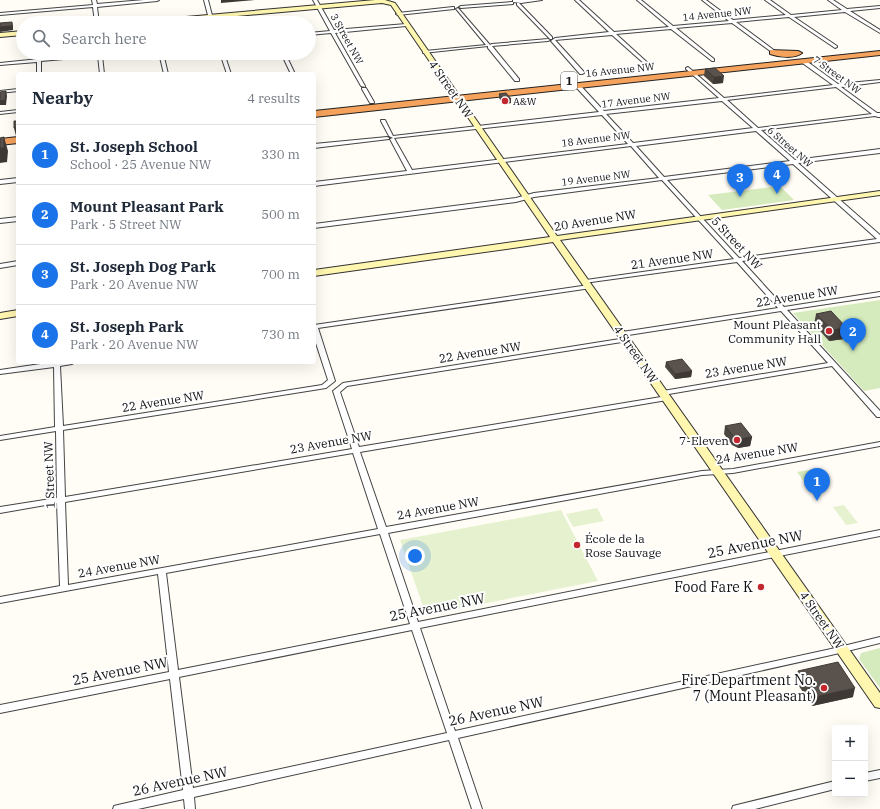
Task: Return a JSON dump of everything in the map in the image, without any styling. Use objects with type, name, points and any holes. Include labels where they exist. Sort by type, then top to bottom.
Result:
[{"type":"highway","name":"16 Avenue NW","points":[[316,109],[372,102],[577,85],[880,48]]},
{"type":"highway","points":[[773,52],[784,54],[824,54]]},
{"type":"highway","name":"16 Avenue NW","points":[[316,114],[455,96],[880,52]]},
{"type":"highway","points":[[0,142],[16,140]]},
{"type":"highway","points":[[0,148],[16,146]]},
{"type":"street","points":[[94,0],[95,16]]},
{"type":"street","points":[[0,14],[157,0]]},
{"type":"street","points":[[206,0],[210,16]]},
{"type":"street","name":"3 Street NW","points":[[316,0],[372,102]]},
{"type":"street","points":[[451,0],[517,80]]},
{"type":"street","points":[[397,13],[540,0]]},
{"type":"street","points":[[577,0],[648,66]]},
{"type":"street","points":[[639,0],[712,60]]},
{"type":"street","points":[[704,0],[773,52]]},
{"type":"street","points":[[767,0],[835,47]]},
{"type":"street","points":[[830,0],[880,32]]},
{"type":"street","points":[[247,16],[385,2]]},
{"type":"street","name":"4 Street NW","points":[[385,2],[393,6],[880,703]]},
{"type":"street","points":[[516,2],[582,73]]},
{"type":"street","name":"14 Avenue NW","points":[[425,52],[880,7]]},
{"type":"street","points":[[316,33],[406,25]]},
{"type":"street","points":[[0,35],[16,34]]},
{"type":"street","points":[[0,64],[39,60],[39,72]]},
{"type":"street","points":[[101,60],[102,72]]},
{"type":"street","points":[[163,60],[166,72]]},
{"type":"street","points":[[224,60],[228,72]]},
{"type":"street","points":[[287,60],[292,72]]},
{"type":"street","name":"7 Street NW","points":[[803,61],[879,116]]},
{"type":"street","name":"6 Street NW","points":[[691,71],[880,239]]},
{"type":"street","name":"17 Avenue NW","points":[[316,146],[880,81]]},
{"type":"street","name":"5 Street NW","points":[[577,85],[880,415]]},
{"type":"street","points":[[0,92],[16,90]]},
{"type":"street","points":[[0,113],[16,111]]},
{"type":"street","name":"18 Avenue NW","points":[[316,184],[756,129],[879,116]]},
{"type":"street","points":[[383,122],[410,172]]},
{"type":"street","name":"19 Avenue NW","points":[[316,226],[880,151]]},
{"type":"street","points":[[0,182],[16,180]]},
{"type":"street","name":"20 Avenue NW","points":[[316,273],[494,249],[587,233],[699,217],[880,193]]},
{"type":"street","points":[[0,222],[16,219]]},
{"type":"street","name":"21 Avenue NW","points":[[316,327],[880,239]]},
{"type":"street","points":[[0,266],[16,263]]},
{"type":"street","name":"22 Avenue NW","points":[[356,450],[336,391],[345,384],[880,294]]},
{"type":"street","points":[[0,316],[16,313]]},
{"type":"street","name":"22 Avenue NW","points":[[0,438],[324,387],[332,381],[316,333]]},
{"type":"street","points":[[0,372],[51,364]]},
{"type":"street","name":"1 Street NW","points":[[57,364],[64,588]]},
{"type":"street","name":"23 Avenue NW","points":[[0,510],[665,396],[833,364]]},
{"type":"street","name":"24 Avenue NW","points":[[0,600],[702,473],[741,470],[880,444]]},
{"type":"street","points":[[356,450],[477,809]]},
{"type":"street","name":"25 Avenue NW","points":[[0,709],[880,533]]},
{"type":"street","points":[[162,570],[190,809]]},
{"type":"street","name":"26 Avenue NW","points":[[118,809],[880,640]]},
{"type":"street","points":[[868,776],[880,774]]},
{"type":"street","points":[[737,809],[832,786]]},
{"type":"green space","points":[[780,186],[794,200],[722,210],[708,195]]},
{"type":"green space","points":[[880,300],[880,388],[864,391],[793,313]]},
{"type":"green space","points":[[820,468],[823,472],[817,490],[811,491],[797,472]]},
{"type":"green space","points":[[844,505],[858,523],[846,525],[833,507]]},
{"type":"green space","points":[[597,508],[604,521],[573,527],[566,514]]},
{"type":"green space","points":[[561,510],[598,581],[426,615],[400,540]]},
{"type":"green space","points":[[880,648],[880,688],[859,659],[861,653]]},
{"type":"building","points":[[12,22],[12,26],[0,27],[0,23]]},
{"type":"building","points":[[715,68],[724,76],[714,77],[705,69]]},
{"type":"building","points":[[6,91],[5,100],[0,101],[0,92]]},
{"type":"building","points":[[506,93],[511,99],[503,99],[499,94]]},
{"type":"building","points":[[14,121],[16,121],[16,128],[14,128]]},
{"type":"building","points":[[4,137],[4,148],[0,148],[0,138]]},
{"type":"building","points":[[831,311],[847,328],[832,330],[816,314]]},
{"type":"building","points":[[682,359],[692,371],[675,374],[666,362]]},
{"type":"building","points":[[741,423],[752,437],[740,439],[734,437],[725,426]]},
{"type":"building","points":[[838,662],[855,688],[815,697],[798,671]]},
{"type":"place","name":"A&W","points":[[505,101]]},
{"type":"place","name":"St. Joseph Park","points":[[777,194]]},
{"type":"place","name":"St. Joseph Dog Park","points":[[740,197]]},
{"type":"place","name":"Mount Pleasant Community Hall","points":[[829,331]]},
{"type":"place","name":"Mount Pleasant Park","points":[[853,351]]},
{"type":"place","name":"7-Eleven","points":[[737,440]]},
{"type":"place","name":"St. Joseph School","points":[[817,501]]},
{"type":"place","name":"École de la Rose Sauvage","points":[[577,545]]},
{"type":"place","name":"Food Fare K","points":[[761,587]]},
{"type":"place","name":"Fire Department No. 7 (Mount Pleasant)","points":[[824,688]]}]
